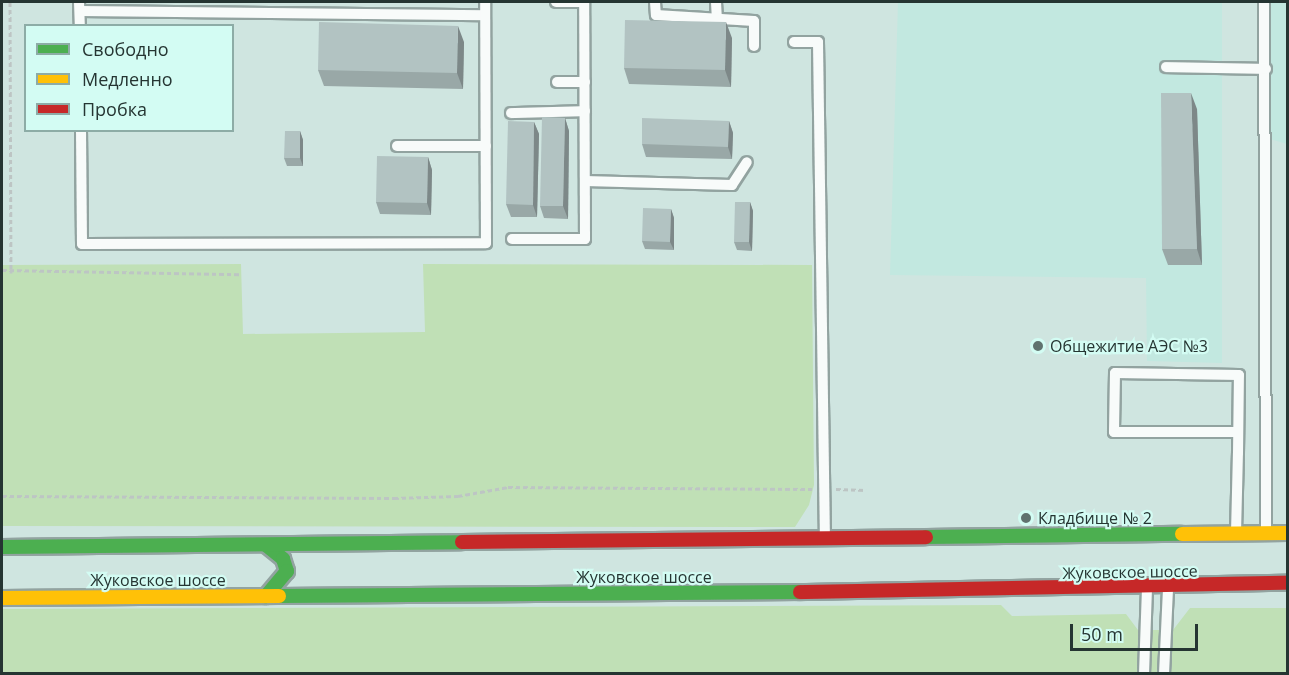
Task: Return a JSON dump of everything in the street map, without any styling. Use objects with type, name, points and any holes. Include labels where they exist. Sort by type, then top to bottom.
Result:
[{"type":"main road","name":"Жуковское шоссе","points":[[2,547],[1287,533]]},
{"type":"main road","points":[[266,545],[283,559],[287,571],[266,596]]},
{"type":"main road","name":"Жуковское шоссе","points":[[2,598],[1168,589],[1287,583]]},
{"type":"lane","points":[[377,2],[377,14]]},
{"type":"lane","points":[[81,132],[82,244],[486,243],[485,2]]},
{"type":"lane","points":[[512,239],[585,239],[584,2],[556,2]]},
{"type":"lane","points":[[655,2],[656,15],[753,21],[754,46]]},
{"type":"lane","points":[[716,2],[717,19]]},
{"type":"lane","points":[[1264,2],[1266,533]]},
{"type":"lane","points":[[80,24],[79,6],[485,15]]},
{"type":"lane","points":[[794,42],[818,42],[825,538]]},
{"type":"lane","points":[[1167,67],[1266,69]]},
{"type":"lane","points":[[556,82],[585,82]]},
{"type":"lane","points":[[511,113],[585,111]]},
{"type":"lane","points":[[397,146],[486,146]]},
{"type":"lane","points":[[585,181],[732,185],[747,162]]},
{"type":"lane","points":[[1236,533],[1238,453],[1239,375],[1115,373],[1114,432],[1238,432]]},
{"type":"lane","points":[[1144,674],[1147,589]]},
{"type":"lane","points":[[1164,674],[1168,589]]},
{"type":"path","points":[[10,2],[10,273]]},
{"type":"path","points":[[2,270],[10,273],[240,274]]},
{"type":"path","points":[[2,496],[394,498],[458,496],[508,487],[866,490]]},
{"type":"shaded area","points":[[898,2],[1222,2],[1222,363],[1147,361],[1146,278],[890,275]]},
{"type":"shaded area","points":[[1270,2],[1287,2],[1287,144],[1270,139]]},
{"type":"green space","points":[[241,264],[243,334],[425,332],[423,264],[812,265],[814,485],[809,505],[795,527],[2,526],[2,265]]},
{"type":"green space","points":[[1001,605],[1012,616],[1126,614],[1138,630],[1173,630],[1190,608],[1287,608],[1287,673],[2,674],[2,609]]},
{"type":"building","points":[[625,20],[726,22],[725,70],[624,68]]},
{"type":"building","points":[[319,22],[458,26],[457,73],[318,70]]},
{"type":"building","points":[[1161,93],[1191,93],[1197,249],[1162,249]]},
{"type":"building","points":[[542,117],[565,118],[563,206],[540,206]]},
{"type":"building","points":[[642,118],[729,121],[728,147],[642,144]]},
{"type":"building","points":[[508,121],[534,122],[533,205],[506,204]]},
{"type":"building","points":[[285,131],[300,131],[300,158],[284,158]]},
{"type":"building","points":[[377,156],[428,157],[427,203],[376,202]]},
{"type":"building","points":[[735,202],[750,202],[749,242],[734,242]]},
{"type":"building","points":[[643,208],[671,209],[670,242],[642,241]]},
{"type":"traffic: fast","points":[[926,537],[1182,534]]},
{"type":"traffic: fast","points":[[2,547],[462,542]]},
{"type":"traffic: fast","points":[[266,545],[283,559],[287,571],[266,596]]},
{"type":"traffic: fast","points":[[279,596],[800,592]]},
{"type":"traffic: slow","points":[[1182,534],[1288,533]]},
{"type":"traffic: slow","points":[[2,598],[279,596]]},
{"type":"traffic: jam","points":[[462,542],[926,537]]},
{"type":"traffic: jam","points":[[800,592],[1288,583]]},
{"type":"place","name":"Общежитие АЭС №3","points":[[1038,346]]},
{"type":"place","name":"Кладбище № 2","points":[[1026,518]]}]
